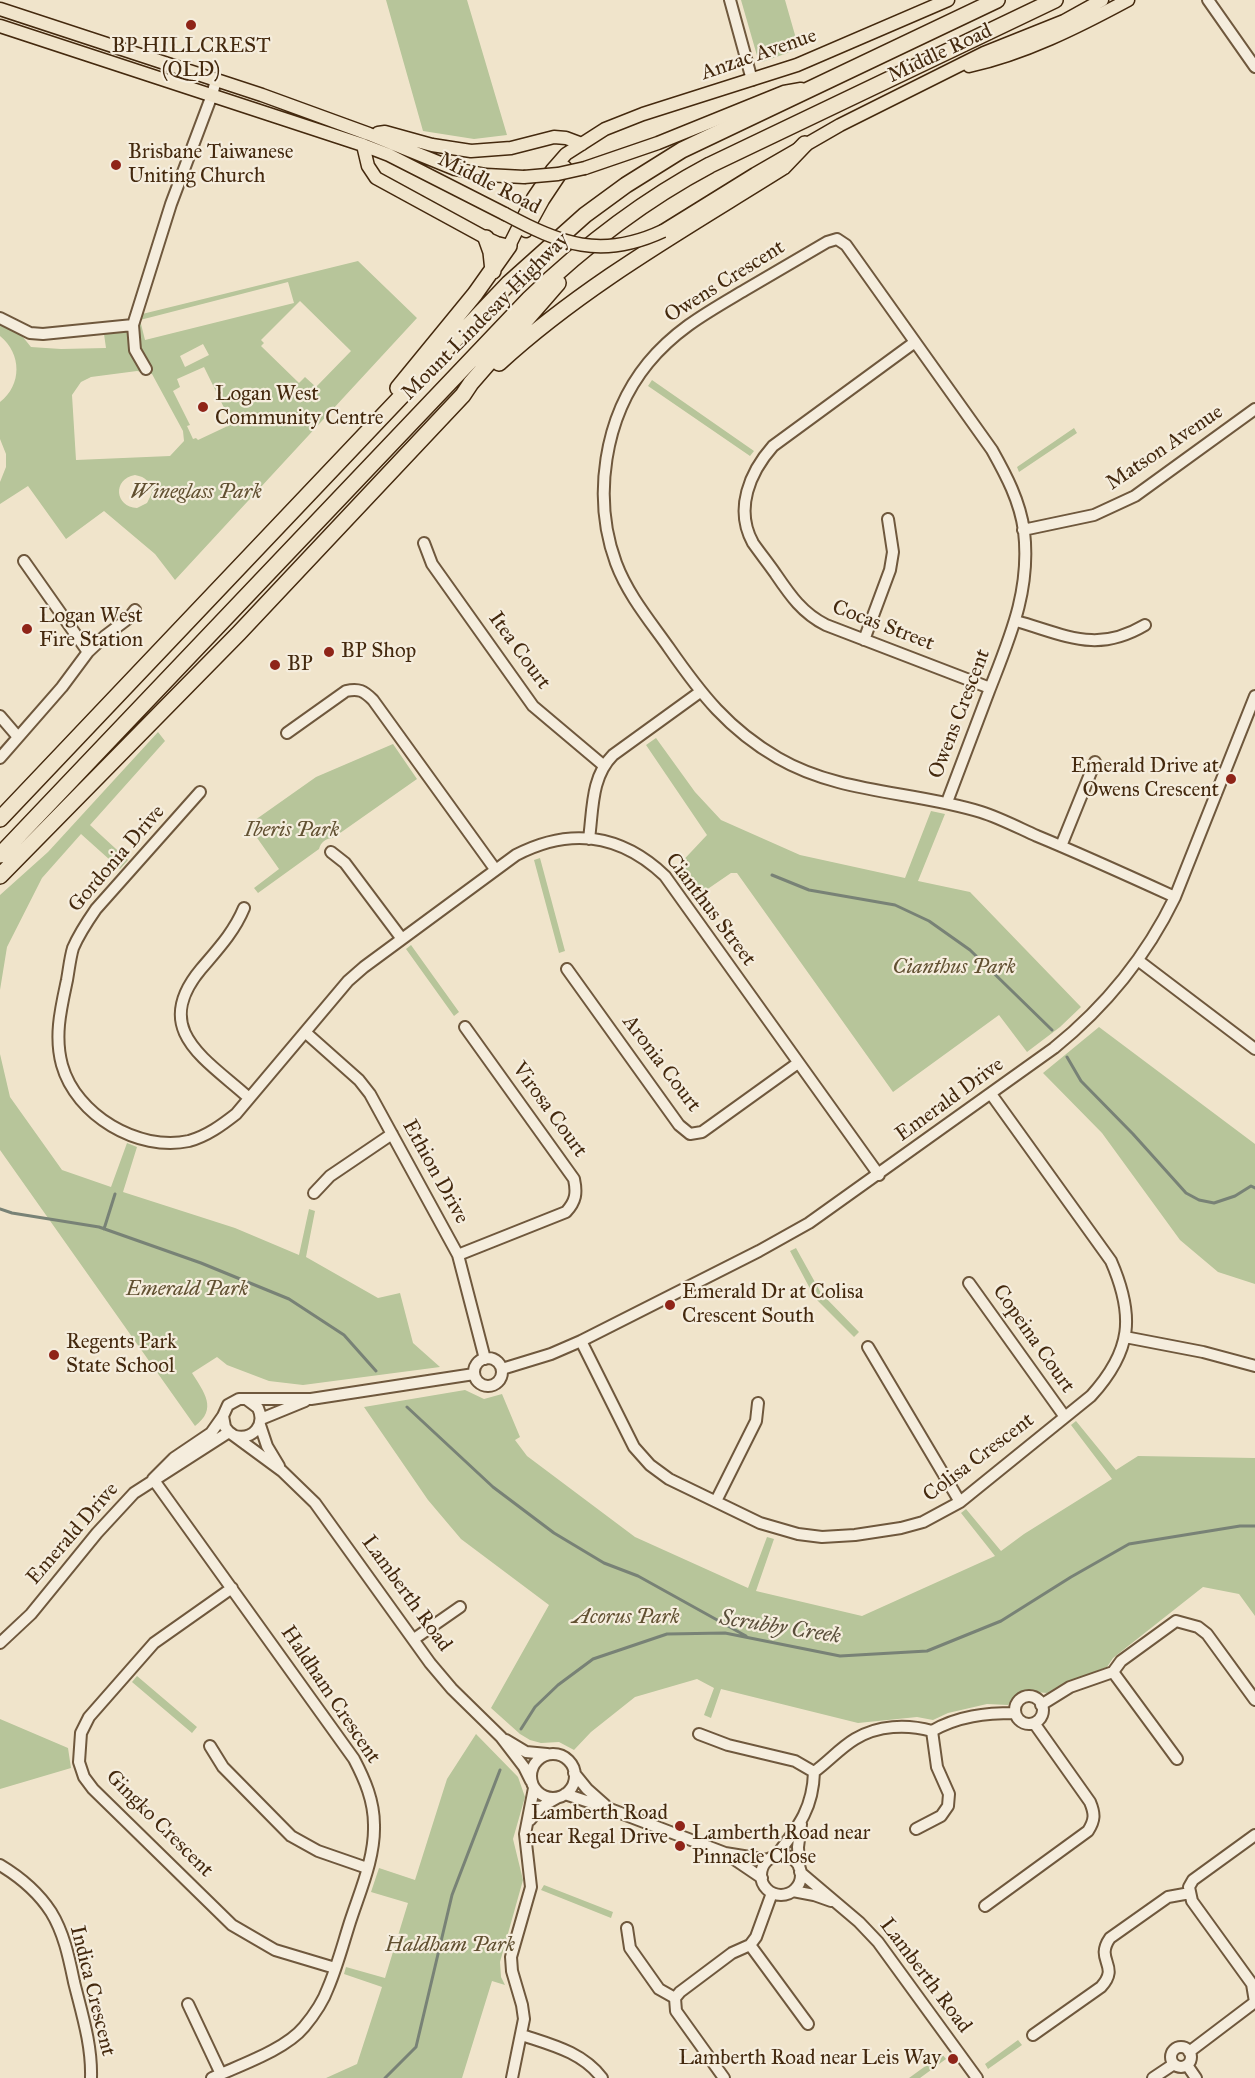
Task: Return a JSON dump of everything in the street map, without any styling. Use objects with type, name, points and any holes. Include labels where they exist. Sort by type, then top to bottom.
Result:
[{"type":"highway","name":"Mount Lindesay Highway","points":[[0,819],[509,283],[585,215],[626,185],[682,150],[997,0]]},
{"type":"highway","name":"Mount Lindesay Highway","points":[[0,855],[521,307],[569,261],[634,210],[691,175],[1055,0]]},
{"type":"highway","points":[[463,395],[519,345],[575,302],[783,167],[805,144]]},
{"type":"highway","points":[[486,238],[494,271]]},
{"type":"highway","points":[[380,419],[400,383],[494,271],[509,246]]},
{"type":"highway","points":[[0,876],[239,633],[463,395],[561,279],[569,261]]},
{"type":"highway","points":[[0,804],[28,777],[55,761]]},
{"type":"main road","name":"Anzac Avenue","points":[[509,246],[519,242],[523,237],[550,188],[582,144],[605,129],[620,122],[817,58],[948,0]]},
{"type":"main road","name":"Middle Road","points":[[0,9],[216,80],[366,139],[398,159],[544,234],[576,244],[616,245],[636,241],[663,231],[805,144],[884,102],[984,53],[1064,21],[1102,0]]},
{"type":"main road","points":[[956,68],[987,62],[1045,40],[1070,30],[1128,0]]},
{"type":"main road","name":"Middle Road","points":[[0,26],[212,95],[366,139],[455,169],[486,175],[524,177],[558,174],[585,168],[784,92],[813,87]]},
{"type":"main road","points":[[509,246],[486,238],[376,178],[368,166],[366,139],[385,132],[432,146],[471,151],[511,148],[554,137],[566,138],[582,144]]},
{"type":"street","points":[[730,0],[752,80]]},
{"type":"street","points":[[1208,0],[1255,67]]},
{"type":"street","points":[[146,369],[135,350],[133,325],[171,204],[216,80]]},
{"type":"street","name":"Owens Crescent","points":[[947,802],[1016,621],[1025,583],[1023,530],[1017,503],[992,450],[846,245],[837,239],[827,242],[688,324],[666,343],[638,377],[618,417],[607,452],[603,482],[608,537],[616,564],[631,595],[700,692],[723,717],[779,759],[840,784],[947,802],[984,813],[1175,897]]},
{"type":"street","points":[[0,318],[30,333],[43,334],[133,325]]},
{"type":"street","name":"Cocas Street","points":[[915,342],[773,446],[760,460],[749,482],[745,498],[746,520],[752,541],[795,602],[810,617],[990,688]]},
{"type":"street","name":"Matson Avenue","points":[[1023,530],[1094,515],[1116,506],[1134,496],[1255,409]]},
{"type":"street","points":[[864,640],[890,570],[893,552],[888,519]]},
{"type":"street","name":"Itea Court","points":[[424,543],[432,564],[533,706],[603,765]]},
{"type":"street","points":[[24,561],[88,652]]},
{"type":"street","points":[[0,758],[62,687],[88,652],[129,618],[135,610]]},
{"type":"street","points":[[1016,621],[1082,640],[1098,642],[1129,635],[1145,625]]},
{"type":"street","points":[[287,733],[346,691],[358,689],[364,691],[373,700],[495,869]]},
{"type":"street","points":[[589,839],[594,791],[603,765],[613,755],[700,692]]},
{"type":"street","name":"Emerald Drive","points":[[502,1369],[582,1341],[785,1238],[879,1175],[1078,1029],[1122,984],[1162,924],[1175,897],[1255,696]]},
{"type":"street","points":[[0,716],[18,737]]},
{"type":"street","points":[[1061,846],[1095,762]]},
{"type":"street","name":"Gordonia Drive","points":[[200,792],[96,909],[81,930],[72,951],[58,1023],[58,1045],[63,1067],[83,1103],[97,1115],[132,1136],[162,1142],[189,1141],[223,1125],[305,1032]]},
{"type":"street","name":"Cianthus Street","points":[[305,1032],[348,981],[495,869],[535,845],[563,839],[589,839],[632,850],[665,876],[879,1175]]},
{"type":"street","points":[[331,852],[345,863],[402,939]]},
{"type":"street","points":[[244,908],[237,926],[195,976],[186,991],[181,1005],[181,1022],[186,1037],[194,1049],[249,1098]]},
{"type":"street","points":[[1139,961],[1255,1049]]},
{"type":"street","name":"Aronia Court","points":[[567,969],[679,1125],[690,1134],[702,1132],[798,1063]]},
{"type":"street","name":"Virosa Court","points":[[458,1255],[566,1212],[574,1202],[577,1191],[574,1179],[465,1027]]},
{"type":"street","name":"Ethion Drive","points":[[305,1032],[359,1080],[370,1094],[458,1255],[485,1359]]},
{"type":"street","name":"Colisa Crescent","points":[[582,1341],[634,1447],[650,1465],[669,1479],[773,1528],[822,1537],[855,1535],[923,1522],[960,1502],[1091,1396],[1107,1378],[1118,1358],[1125,1337],[1126,1302],[1111,1261],[991,1094]]},
{"type":"street","points":[[314,1193],[330,1176],[392,1134]]},
{"type":"street","name":"Copeina Court","points":[[969,1282],[1065,1418]]},
{"type":"street","points":[[1125,1337],[1203,1352],[1255,1366]]},
{"type":"street","points":[[868,1347],[960,1502]]},
{"type":"street","points":[[485,1359],[497,1362],[502,1369],[499,1382],[491,1386],[478,1382],[474,1374],[478,1363],[485,1359]]},
{"type":"street","name":"Emerald Drive","points":[[153,1479],[174,1458],[211,1433],[223,1416],[224,1410],[233,1401],[311,1399],[474,1374]]},
{"type":"street","points":[[245,1399],[255,1404],[261,1413],[260,1422]]},
{"type":"street","name":"Emerald Drive","points":[[0,1642],[31,1614],[114,1513],[134,1493],[153,1479],[232,1434],[247,1436],[252,1434],[260,1422],[311,1399]]},
{"type":"street","points":[[716,1501],[756,1421],[758,1402]]},
{"type":"street","points":[[223,1416],[225,1427],[232,1434]]},
{"type":"street","name":"Lamberth Road","points":[[260,1422],[267,1446],[282,1472]]},
{"type":"street","name":"Lamberth Road","points":[[232,1434],[302,1489],[328,1520],[452,1689],[501,1737],[524,1767],[533,1785],[544,1797],[561,1796],[610,1809],[725,1853],[762,1878],[772,1893],[783,1895],[793,1891],[837,1903]]},
{"type":"street","name":"Haldham Crescent","points":[[153,1479],[354,1759],[364,1779],[374,1823],[373,1845],[367,1868],[329,1988],[319,2007],[303,2029],[281,2045],[217,2076]]},
{"type":"street","name":"Gingko Crescent","points":[[232,1588],[154,1643],[141,1656],[89,1718],[81,1733],[79,1762],[84,1777],[93,1789],[232,1925],[275,1950],[335,1968]]},
{"type":"street","points":[[414,1640],[460,1607]]},
{"type":"street","points":[[1041,1704],[1070,1687],[1113,1672],[1121,1661],[1176,1621],[1198,1627],[1207,1634],[1255,1700]]},
{"type":"street","points":[[1113,1672],[1177,1759]]},
{"type":"street","points":[[1015,1713],[1017,1704],[1023,1698],[1035,1698],[1041,1704],[1042,1713],[1034,1723]]},
{"type":"street","points":[[985,1906],[1088,1831],[1094,1822],[1094,1812],[1090,1802],[1034,1723],[1022,1722],[1015,1713]]},
{"type":"street","points":[[793,1891],[799,1883],[798,1847],[801,1824],[813,1790],[814,1772],[855,1739],[873,1731],[898,1726],[916,1726],[932,1731],[957,1720],[977,1715],[1015,1713]]},
{"type":"street","points":[[916,1829],[941,1816],[948,1806],[949,1794],[937,1767],[932,1731]]},
{"type":"street","points":[[699,1734],[728,1745],[795,1761],[814,1772]]},
{"type":"street","name":"Lamberth Road","points":[[501,1737],[526,1752],[564,1757],[587,1789],[610,1809]]},
{"type":"street","points":[[210,1746],[223,1767],[291,1836],[318,1851],[367,1868]]},
{"type":"street","points":[[512,2078],[524,2019],[512,1971],[511,1957],[531,1887],[525,1834],[533,1785],[531,1775],[539,1758],[551,1754]]},
{"type":"street","points":[[528,1822],[541,1807],[561,1796],[573,1785],[574,1773]]},
{"type":"street","points":[[1189,2052],[1255,2002],[1252,1984],[1192,1901],[1189,1887],[1193,1880],[1255,1834],[1254,1823]]},
{"type":"street","points":[[762,1878],[762,1872],[772,1858],[801,1824]]},
{"type":"street","name":"Lamberth Road","points":[[725,1853],[772,1858],[789,1857],[860,1922],[878,1942],[977,2078]]},
{"type":"street","name":"Indica Crescent","points":[[0,1865],[19,1876],[35,1891],[51,1911],[63,1937],[88,2035],[91,2078]]},
{"type":"street","points":[[724,2078],[676,2011],[675,1998],[732,1953],[750,1946],[756,1937],[772,1893]]},
{"type":"street","points":[[1033,2035],[1101,1987],[1109,1978],[1110,1969],[1105,1958],[1104,1947],[1110,1938],[1168,1897],[1190,1893]]},
{"type":"street","points":[[627,1928],[630,1948],[659,1989],[675,1998]]},
{"type":"street","points":[[750,1946],[808,2024]]},
{"type":"street","points":[[188,2004],[217,2076]]},
{"type":"street","points":[[522,2035],[567,2050],[581,2058],[602,2078]]},
{"type":"street","points":[[1183,2048],[1189,2052],[1191,2059],[1187,2065],[1180,2067],[1174,2064],[1172,2056],[1175,2049],[1183,2048]]},
{"type":"street","points":[[1153,2078],[1174,2064]]},
{"type":"street","points":[[1187,2065],[1196,2078]]},
{"type":"green space","points":[[386,0],[467,0],[507,135],[474,139],[423,131]]},
{"type":"green space","points":[[741,0],[785,0],[799,49],[762,62],[758,59]]},
{"type":"green space","name":"Wineglass Park","points":[[358,261],[417,318],[175,580],[155,554],[104,511],[66,539],[28,486],[0,504],[0,482],[6,467],[6,454],[0,439],[0,402],[12,387],[16,369],[12,352],[0,336],[0,315],[5,315],[31,347],[61,349],[106,348],[104,334],[122,332],[130,317]],"holes":[[[288,282],[294,303],[145,340],[140,320]],[[300,301],[351,351],[316,387],[305,377],[299,383],[261,346],[264,343],[261,340]],[[203,344],[209,355],[185,367],[180,356]],[[204,367],[232,424],[198,440],[193,439],[187,426],[190,425],[173,391],[180,387],[177,379]],[[137,371],[152,374],[183,431],[184,441],[170,456],[76,460],[72,395],[81,382],[91,377]],[[135,475],[147,481],[152,493],[147,503],[137,508],[124,503],[119,493],[123,482]]]},
{"type":"green space","points":[[652,380],[754,451],[750,456],[648,386]]},
{"type":"green space","points":[[1074,428],[1077,433],[1019,472],[1017,467]]},
{"type":"green space","points":[[158,732],[165,741],[90,825],[128,860],[120,869],[81,834],[42,878],[7,947],[0,990],[0,895],[48,852]]},
{"type":"green space","name":"Cianthus Park","points":[[656,738],[695,792],[721,820],[800,855],[905,878],[931,811],[945,814],[918,881],[970,892],[1081,1007],[1060,1027],[1027,1052],[999,1015],[893,1092],[737,873],[731,873],[696,897],[675,869],[707,835],[646,745]]},
{"type":"green space","name":"Iberis Park","points":[[393,744],[417,779],[333,838],[324,841],[319,849],[258,893],[254,888],[279,869],[248,825],[316,777]]},
{"type":"green space","points":[[540,858],[565,951],[559,953],[534,860]]},
{"type":"green space","points":[[411,945],[459,1012],[454,1016],[406,949]]},
{"type":"green space","points":[[1099,1027],[1255,1144],[1255,1284],[1218,1272],[1180,1240],[1102,1133],[1043,1073]]},
{"type":"green space","name":"Emerald Park","points":[[0,1054],[10,1097],[62,1170],[111,1187],[127,1143],[137,1147],[123,1192],[235,1228],[299,1255],[309,1209],[315,1211],[306,1257],[378,1298],[400,1293],[413,1343],[440,1367],[303,1385],[269,1381],[227,1365],[217,1357],[192,1373],[207,1400],[206,1413],[195,1426],[0,1150]]},
{"type":"green space","points":[[796,1248],[821,1293],[859,1332],[854,1337],[815,1298],[790,1251]]},
{"type":"green space","name":"Acorus Park","points":[[465,1390],[484,1399],[502,1394],[520,1437],[515,1440],[527,1456],[635,1537],[748,1588],[767,1537],[774,1539],[756,1591],[862,1616],[995,1556],[961,1513],[966,1509],[1001,1551],[1112,1479],[1071,1425],[1076,1421],[1116,1470],[1138,1456],[1255,1458],[1255,1616],[1239,1594],[1203,1587],[1113,1658],[1107,1667],[1064,1683],[1047,1693],[1024,1691],[1008,1705],[987,1704],[948,1713],[933,1720],[917,1717],[858,1723],[721,1689],[711,1718],[704,1715],[714,1688],[697,1679],[635,1697],[591,1732],[574,1750],[559,1742],[541,1743],[530,1740],[491,1708],[549,1605],[461,1539],[428,1500],[364,1407]]},
{"type":"green space","points":[[137,1676],[197,1727],[192,1733],[132,1682]]},
{"type":"green space","points":[[0,1719],[68,1748],[71,1768],[0,1789]]},
{"type":"green space","name":"Haldham Park","points":[[476,1734],[518,1777],[525,1797],[513,1839],[523,1880],[500,1962],[501,1977],[505,1985],[492,1981],[462,2078],[326,2078],[357,2064],[382,1987],[344,1974],[346,1967],[385,1978],[408,1903],[371,1892],[379,1868],[415,1880],[447,1779]]},
{"type":"green space","points":[[544,1885],[613,1912],[611,1918],[541,1890]]},
{"type":"green space","points":[[1018,2040],[1022,2045],[988,2069],[985,2064]]},
{"type":"green space","points":[[942,2054],[946,2059],[920,2078],[909,2078]]},
{"type":"waterway","points":[[772,875],[809,890],[895,905],[929,921],[970,950],[1052,1030]]},
{"type":"waterway","points":[[1067,1057],[1081,1081],[1186,1193],[1199,1200],[1214,1203],[1235,1196],[1251,1186],[1255,1188]]},
{"type":"waterway","points":[[104,1229],[115,1194]]},
{"type":"waterway","points":[[0,1209],[99,1227],[201,1263],[289,1299],[344,1335],[376,1371]]},
{"type":"waterway","points":[[407,1407],[493,1487],[554,1533],[604,1563],[638,1576],[746,1636]]},
{"type":"waterway","name":"Scrubby Creek","points":[[521,1729],[535,1707],[558,1685],[593,1659],[667,1634],[725,1633],[840,1656],[927,1651],[1001,1621],[1129,1544],[1240,1526],[1255,1526]]},
{"type":"waterway","name":"Scrubby Creek","points":[[385,2078],[416,2047],[452,1895],[500,1770]]},
{"type":"place","name":"BP HILLCREST (QLD)","points":[[191,25]]},
{"type":"place","name":"Brisbane Taiwanese Uniting Church","points":[[116,165]]},
{"type":"place","name":"Logan West Community Centre","points":[[203,407]]},
{"type":"place","name":"Logan West Fire Station","points":[[27,629]]},
{"type":"place","name":"BP Shop","points":[[329,652]]},
{"type":"place","name":"BP","points":[[275,665]]},
{"type":"place","name":"Emerald Drive at Owens Crescent","points":[[1231,779]]},
{"type":"place","name":"Emerald Dr at Colisa Crescent South","points":[[670,1305]]},
{"type":"place","name":"Regents Park State School","points":[[54,1355]]},
{"type":"place","name":"Lamberth Road near Regal Drive","points":[[680,1826]]},
{"type":"place","name":"Lamberth Road near Pinnacle Close","points":[[680,1846]]},
{"type":"place","name":"Lamberth Road near Leis Way","points":[[953,2059]]}]
